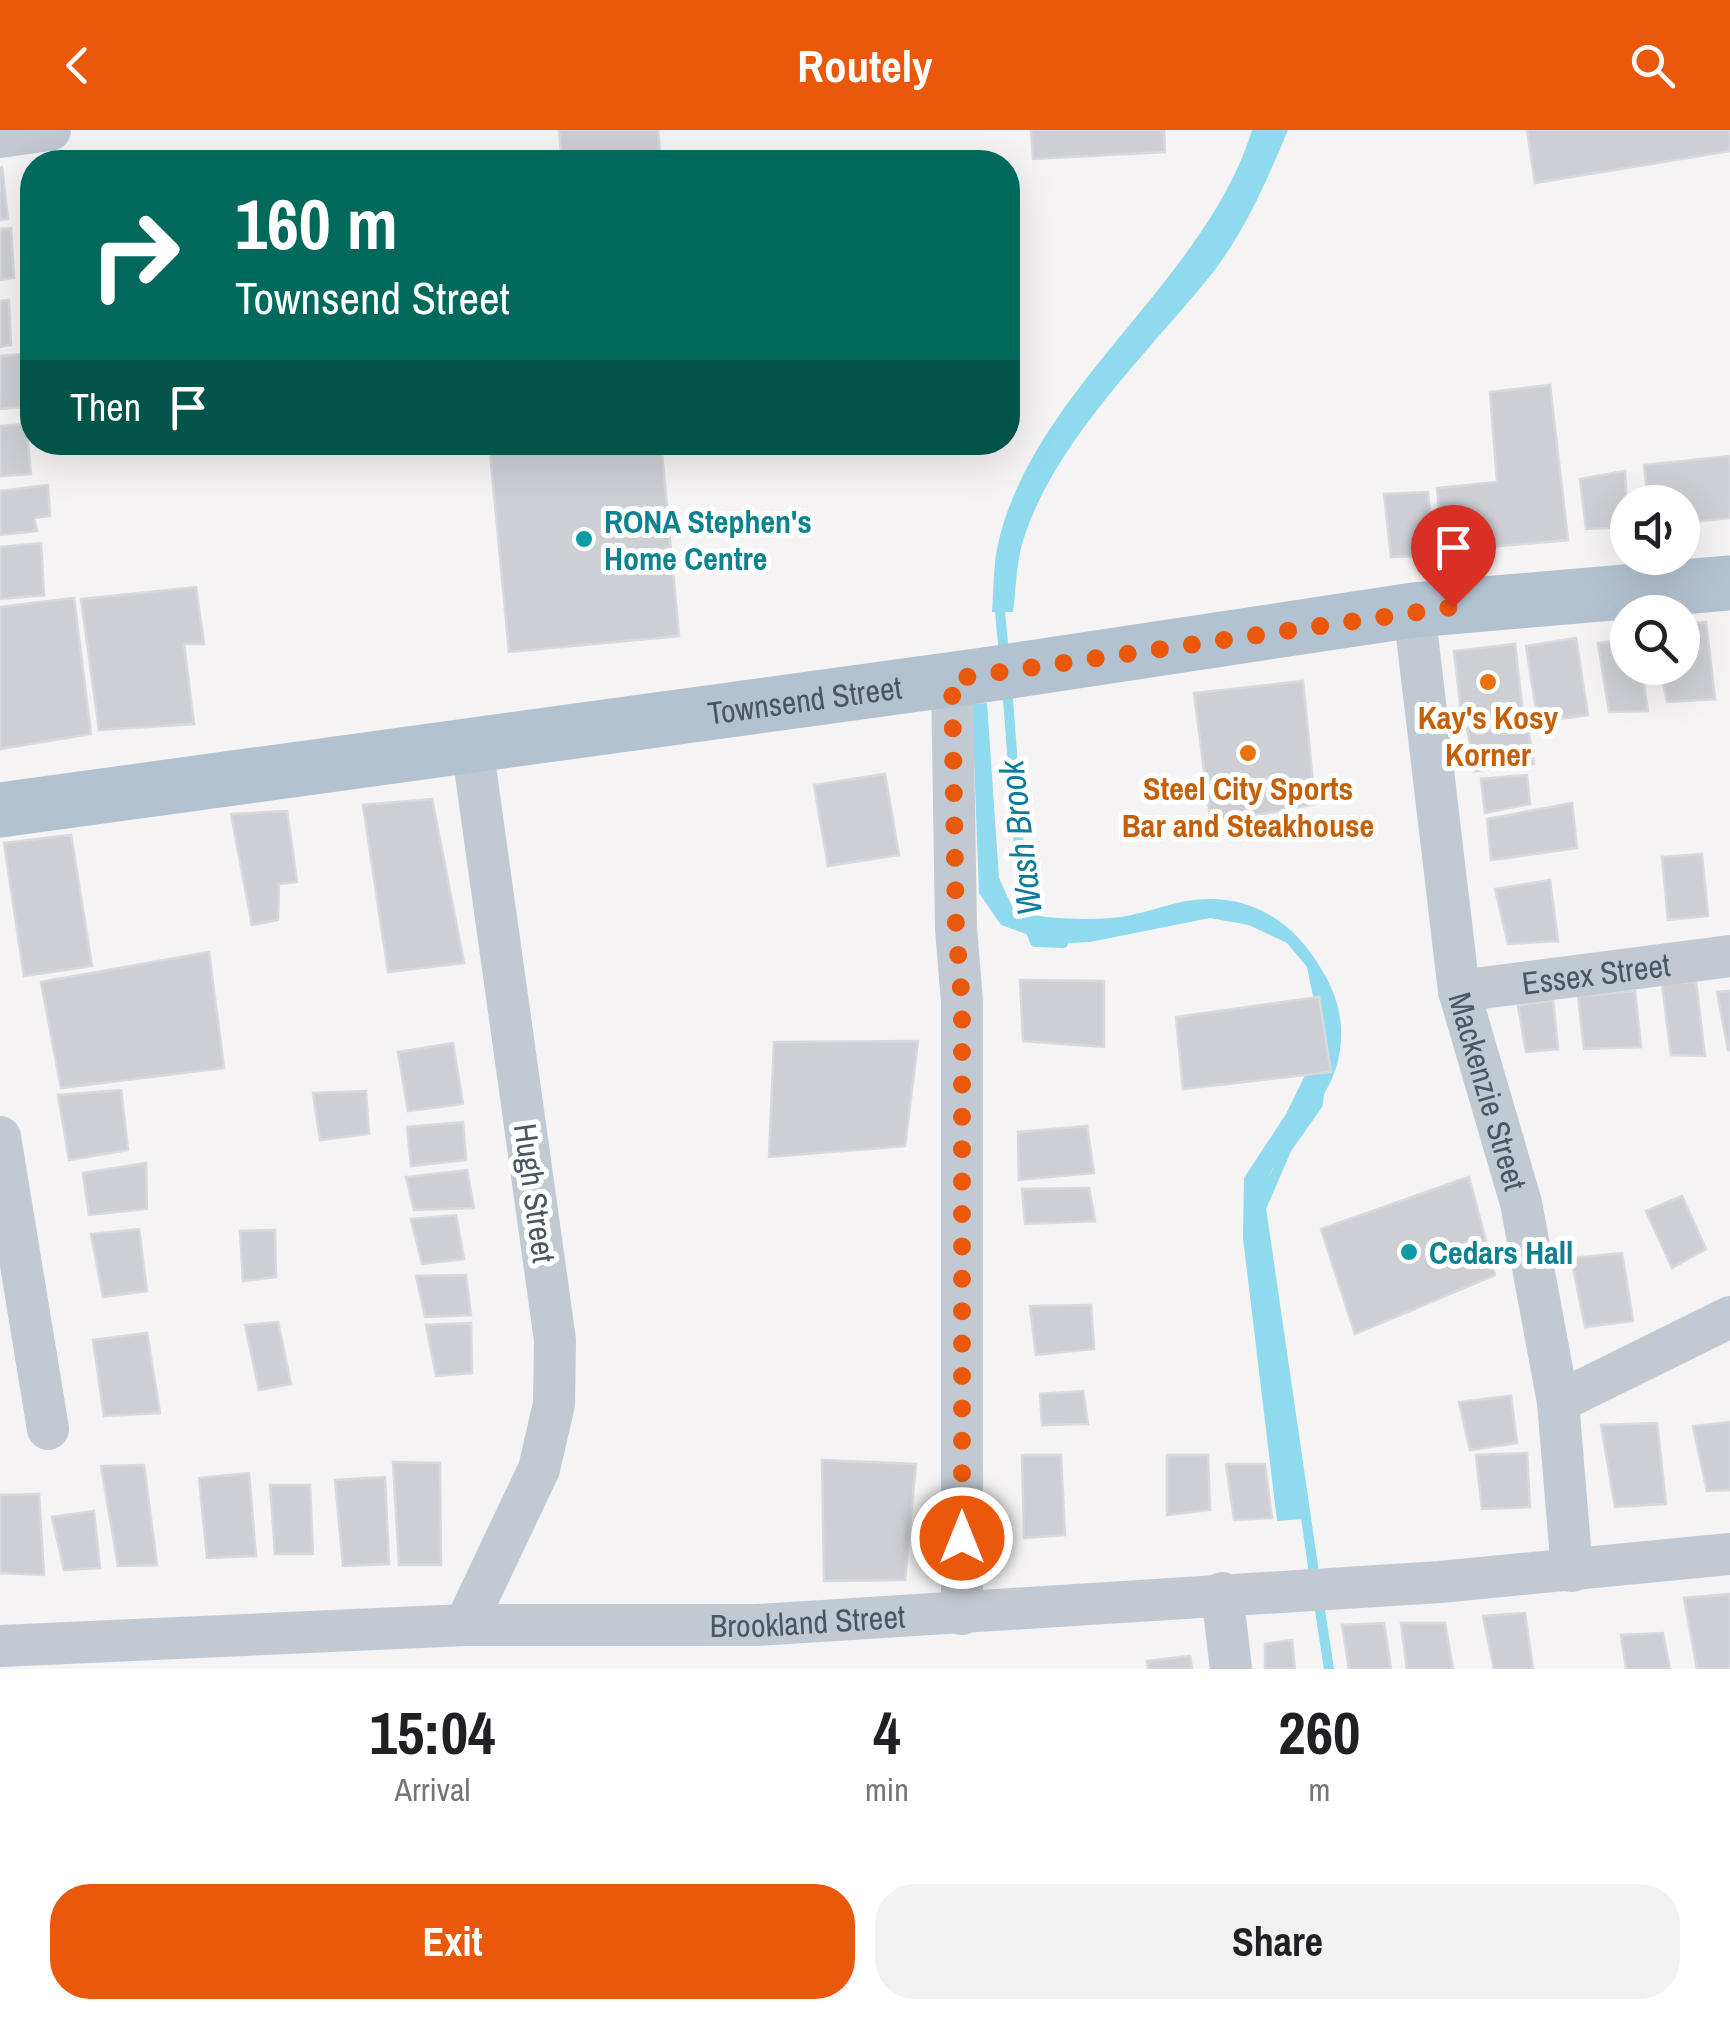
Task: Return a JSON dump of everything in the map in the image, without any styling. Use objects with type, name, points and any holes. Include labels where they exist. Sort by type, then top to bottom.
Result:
[{"type":"main road","name":"Townsend Street","points":[[0,810],[988,674],[1414,610],[1730,583]]},
{"type":"street","points":[[0,137],[50,130]]},
{"type":"street","name":"Mackenzie Street","points":[[1414,610],[1459,991],[1521,1203],[1558,1402],[1572,1572]]},
{"type":"street","points":[[962,1614],[962,1002],[956,928],[988,674]]},
{"type":"street","name":"Hugh Street","points":[[465,1626],[538,1469],[554,1404],[555,1340],[472,746]]},
{"type":"street","name":"Essex Street","points":[[1459,991],[1730,956]]},
{"type":"street","points":[[0,1138],[48,1429]]},
{"type":"street","points":[[1558,1402],[1730,1316]]},
{"type":"street","name":"Brookland Street","points":[[0,1646],[277,1651],[465,1626],[757,1625],[962,1614],[1572,1572],[1730,1554]]},
{"type":"street","points":[[1222,1594],[1230,1669]]},
{"type":"water","points":[[1252,130],[1288,130],[1246,221],[1214,271],[1105,400],[1056,469],[1022,544],[1013,612],[992,612],[998,544],[1017,488],[1046,435],[1082,385],[1198,237],[1229,185]]},
{"type":"water","points":[[987,703],[999,878],[1014,911],[1100,919],[1194,900],[1233,901],[1268,914],[1297,936],[1332,991],[1341,1028],[1336,1068],[1324,1094],[1272,1169],[1261,1208],[1304,1519],[1277,1521],[1243,1238],[1244,1178],[1286,1114],[1313,1059],[1316,1011],[1307,967],[1287,943],[1249,925],[1210,918],[1090,942],[1054,944],[1001,925],[979,893],[972,704]]},
{"type":"building","points":[[559,130],[658,130],[660,150],[561,150]]},
{"type":"building","points":[[1031,130],[1164,130],[1165,152],[1033,159]]},
{"type":"building","points":[[1527,130],[1730,130],[1730,151],[1535,183]]},
{"type":"building","points":[[0,168],[8,219],[0,220]]},
{"type":"building","points":[[11,228],[14,278],[0,280],[0,229]]},
{"type":"building","points":[[9,300],[11,345],[0,347],[0,301]]},
{"type":"building","points":[[20,354],[20,407],[0,409],[0,356]]},
{"type":"building","points":[[1550,385],[1568,540],[1443,551],[1437,488],[1497,482],[1490,392]]},
{"type":"building","points":[[20,424],[20,455],[29,455],[31,474],[0,476],[0,426]]},
{"type":"building","name":"RONA Stephen's Home Centre","points":[[490,455],[662,455],[679,636],[509,652]]},
{"type":"building","points":[[1730,456],[1730,518],[1700,521],[1700,485],[1646,485],[1644,465]]},
{"type":"building","points":[[1625,471],[1626,485],[1610,485],[1610,528],[1586,529],[1580,479]]},
{"type":"building","points":[[48,485],[50,516],[34,518],[37,531],[0,535],[0,491]]},
{"type":"building","points":[[1428,492],[1434,555],[1391,557],[1384,494]]},
{"type":"building","points":[[41,543],[44,595],[0,599],[0,547]]},
{"type":"building","points":[[196,587],[204,644],[184,644],[194,724],[99,730],[81,599]]},
{"type":"building","points":[[74,598],[91,734],[0,749],[0,607]]},
{"type":"building","points":[[1700,622],[1706,622],[1715,699],[1667,702],[1664,685],[1700,685]]},
{"type":"building","points":[[1576,638],[1588,715],[1538,722],[1526,646]]},
{"type":"building","points":[[1610,641],[1610,685],[1644,685],[1648,711],[1609,712],[1598,643]]},
{"type":"building","name":"Kay's Kosy Korner","points":[[1515,644],[1523,713],[1462,720],[1454,651]]},
{"type":"building","points":[[1303,681],[1315,804],[1211,824],[1194,693]]},
{"type":"building","points":[[1527,721],[1534,764],[1475,771],[1467,727]]},
{"type":"building","points":[[885,774],[899,855],[828,866],[814,785]]},
{"type":"building","points":[[1527,775],[1530,804],[1485,813],[1481,779]]},
{"type":"building","points":[[432,799],[464,963],[388,972],[363,805]]},
{"type":"building","points":[[1572,803],[1577,848],[1491,860],[1487,819]]},
{"type":"building","points":[[287,811],[297,882],[279,884],[278,920],[252,925],[231,814]]},
{"type":"building","points":[[71,835],[92,966],[24,976],[4,843]]},
{"type":"building","points":[[1702,854],[1708,916],[1668,920],[1662,857]]},
{"type":"building","points":[[1550,880],[1558,941],[1508,944],[1495,889]]},
{"type":"building","points":[[209,952],[224,1068],[61,1088],[41,982]]},
{"type":"building","points":[[1020,980],[1104,981],[1104,1047],[1023,1041]]},
{"type":"building","points":[[1696,982],[1705,1056],[1671,1055],[1662,984]]},
{"type":"building","points":[[1635,991],[1641,1047],[1584,1049],[1578,996]]},
{"type":"building","points":[[1730,991],[1730,1050],[1728,1050],[1717,992]]},
{"type":"building","points":[[1319,997],[1331,1072],[1183,1089],[1176,1017]]},
{"type":"building","points":[[1553,1000],[1558,1049],[1526,1052],[1518,1006]]},
{"type":"building","points":[[918,1041],[905,1146],[769,1157],[774,1042]]},
{"type":"building","points":[[453,1043],[463,1104],[408,1111],[398,1052]]},
{"type":"building","points":[[121,1090],[128,1150],[69,1160],[58,1095]]},
{"type":"building","points":[[366,1091],[369,1134],[320,1140],[313,1093]]},
{"type":"building","points":[[463,1122],[466,1160],[411,1166],[407,1127]]},
{"type":"building","points":[[1087,1126],[1094,1173],[1019,1180],[1018,1132]]},
{"type":"building","points":[[146,1163],[147,1209],[89,1215],[83,1173]]},
{"type":"building","points":[[467,1170],[474,1208],[414,1210],[406,1177]]},
{"type":"building","name":"Cedars Hall","points":[[1469,1177],[1495,1275],[1355,1334],[1321,1229]]},
{"type":"building","points":[[1089,1188],[1095,1221],[1025,1224],[1022,1189]]},
{"type":"building","points":[[1682,1196],[1706,1249],[1672,1268],[1646,1211]]},
{"type":"building","points":[[456,1215],[464,1259],[422,1264],[411,1219]]},
{"type":"building","points":[[139,1229],[147,1291],[103,1297],[91,1234]]},
{"type":"building","points":[[275,1230],[276,1277],[243,1281],[240,1231]]},
{"type":"building","points":[[1622,1253],[1633,1321],[1585,1327],[1571,1258]]},
{"type":"building","points":[[466,1275],[471,1315],[425,1317],[416,1276]]},
{"type":"building","points":[[1091,1305],[1094,1349],[1036,1355],[1030,1306]]},
{"type":"building","points":[[278,1322],[291,1384],[259,1390],[245,1325]]},
{"type":"building","points":[[471,1323],[472,1373],[436,1376],[426,1325]]},
{"type":"building","points":[[147,1333],[160,1413],[104,1416],[93,1340]]},
{"type":"building","points":[[1083,1391],[1088,1424],[1042,1425],[1040,1394]]},
{"type":"building","points":[[1511,1396],[1517,1443],[1470,1450],[1459,1402]]},
{"type":"building","points":[[1730,1422],[1730,1490],[1707,1491],[1693,1426]]},
{"type":"building","points":[[1657,1423],[1666,1504],[1615,1507],[1601,1425]]},
{"type":"building","points":[[1527,1453],[1530,1507],[1482,1509],[1476,1455]]},
{"type":"building","points":[[1022,1455],[1061,1455],[1065,1535],[1024,1538]]},
{"type":"building","points":[[1167,1455],[1208,1455],[1210,1510],[1167,1515]]},
{"type":"building","points":[[822,1460],[916,1464],[905,1580],[824,1581]]},
{"type":"building","points":[[393,1462],[440,1463],[441,1565],[399,1565]]},
{"type":"building","points":[[1226,1464],[1265,1464],[1272,1518],[1234,1520]]},
{"type":"building","points":[[144,1465],[157,1565],[118,1566],[101,1466]]},
{"type":"building","points":[[249,1473],[256,1556],[207,1558],[199,1478]]},
{"type":"building","points":[[385,1477],[389,1564],[343,1566],[335,1480]]},
{"type":"building","points":[[270,1485],[310,1485],[313,1554],[275,1554]]},
{"type":"building","points":[[39,1494],[44,1575],[0,1573],[0,1495]]},
{"type":"building","points":[[94,1511],[100,1568],[64,1570],[52,1517]]},
{"type":"building","points":[[1730,1594],[1730,1669],[1697,1669],[1684,1598]]},
{"type":"building","points":[[1525,1613],[1533,1669],[1494,1669],[1483,1616]]},
{"type":"building","points":[[1384,1623],[1391,1669],[1349,1669],[1342,1625]]},
{"type":"building","points":[[1401,1623],[1445,1623],[1453,1669],[1407,1669]]},
{"type":"building","points":[[1663,1633],[1670,1669],[1626,1669],[1621,1635]]},
{"type":"building","points":[[1292,1640],[1295,1669],[1265,1669],[1265,1644]]},
{"type":"building","points":[[1190,1656],[1192,1669],[1148,1669],[1147,1661]]},
{"type":"waterway","name":"Wash Brook","points":[[999,601],[1004,654]]},
{"type":"waterway","name":"Wash Brook","points":[[1007,686],[1024,913],[1035,942],[1063,943]]},
{"type":"waterway","name":"Wash Brook","points":[[1315,1580],[1261,1208],[1287,1148],[1318,1104],[1319,1092]]},
{"type":"waterway","name":"Wash Brook","points":[[1318,1597],[1329,1669]]},
{"type":"place","name":"RONA Stephen's Home Centre","points":[[584,539]]},
{"type":"place","name":"Kay's Kosy Korner","points":[[1488,682]]},
{"type":"place","name":"Steel City Sports Bar and Steakhouse","points":[[1248,753]]},
{"type":"place","name":"Cedars Hall","points":[[1409,1252]]},
{"type":"route","points":[[962,1538],[962,1002],[956,928],[952,679],[1453,607]]}]
